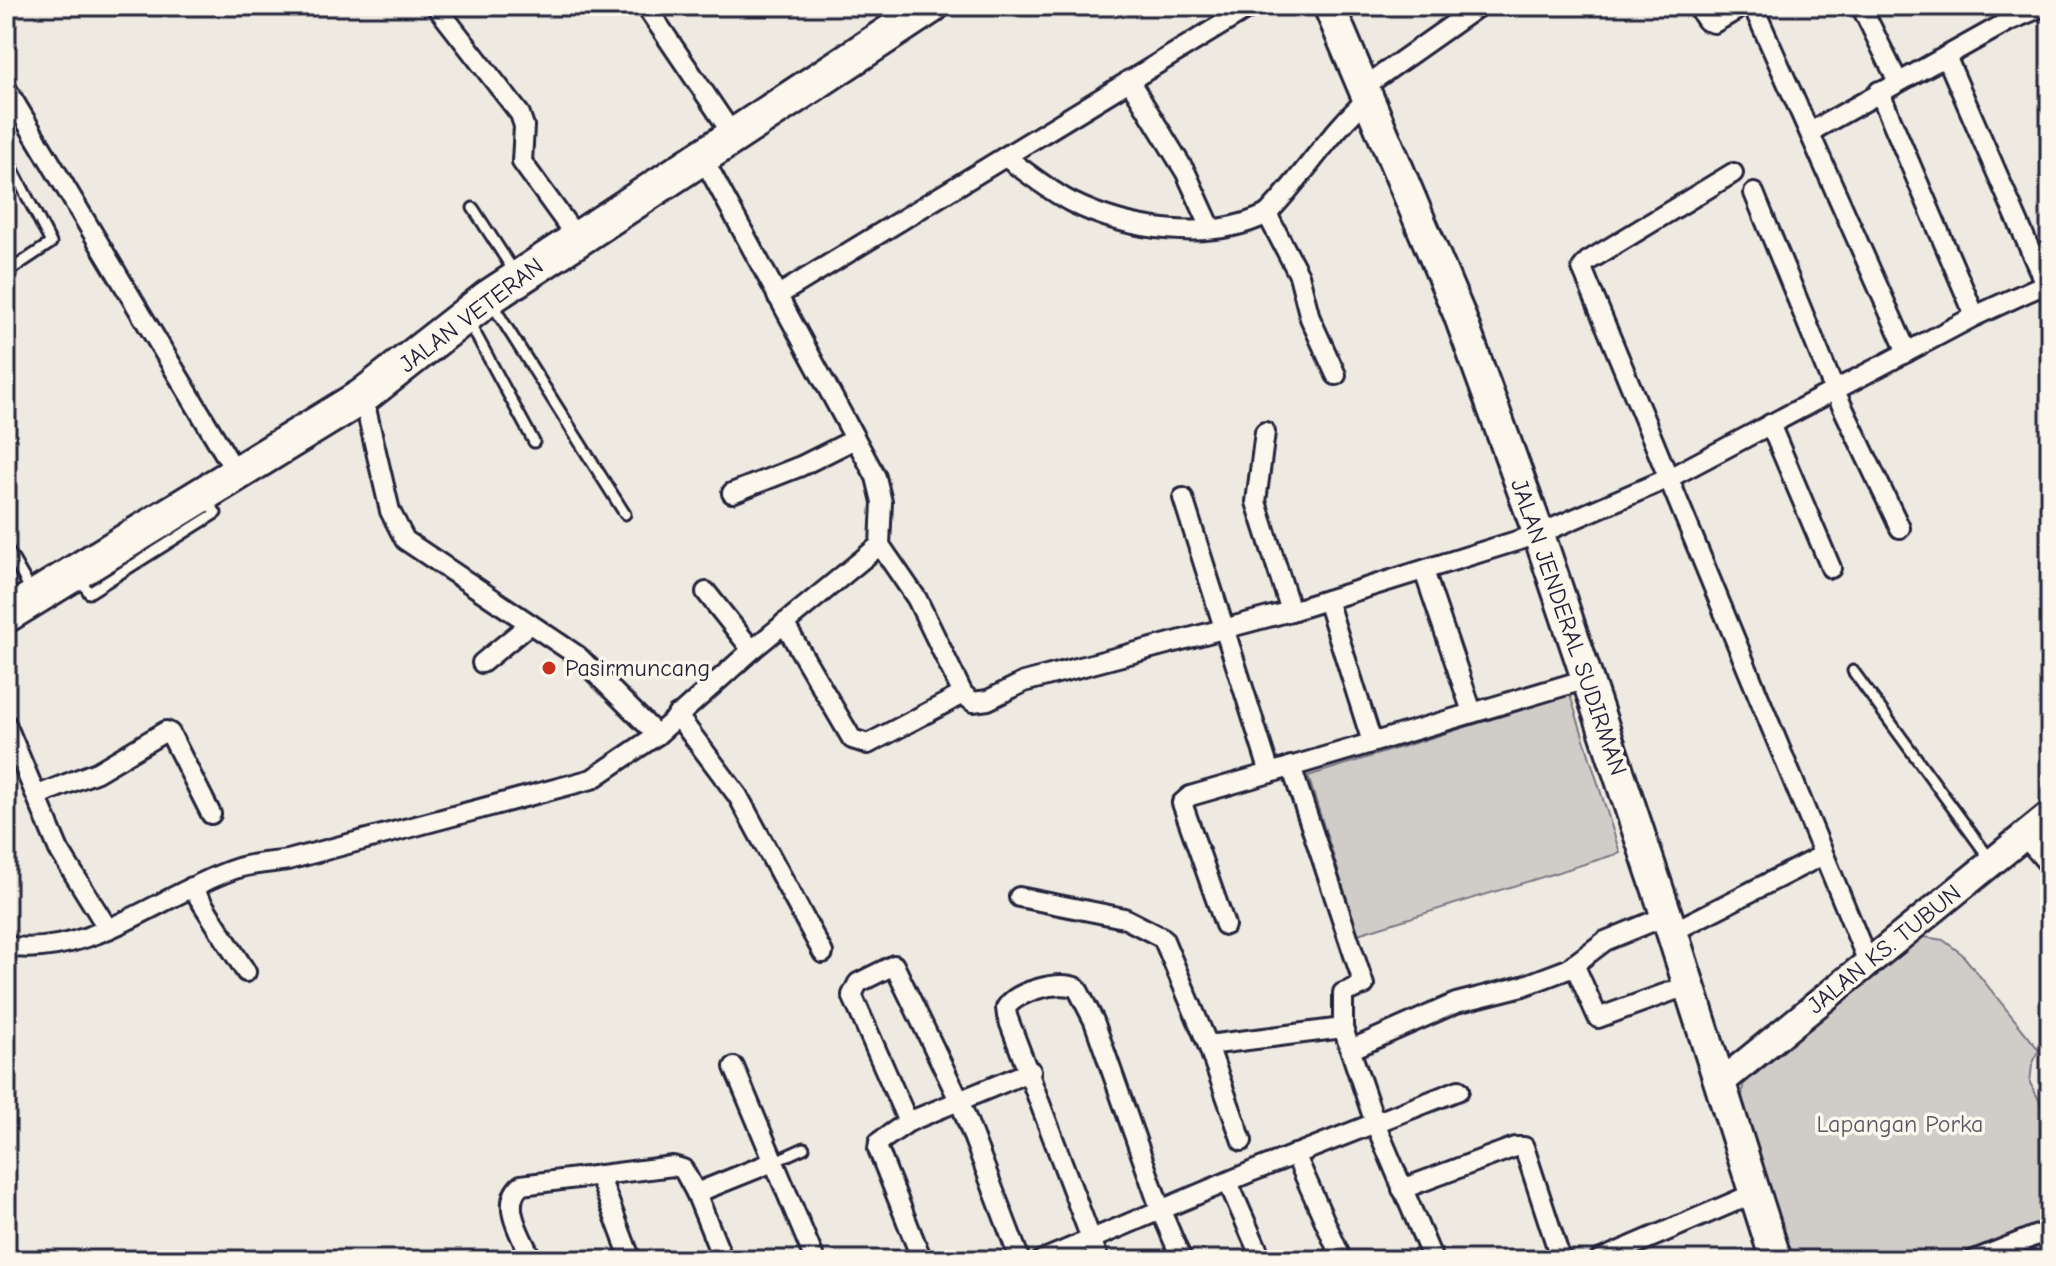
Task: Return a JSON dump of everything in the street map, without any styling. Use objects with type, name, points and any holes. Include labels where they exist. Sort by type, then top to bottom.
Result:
[{"type":"highway","name":"JALAN VETERAN","points":[[6,615],[238,476],[363,396],[476,307],[917,10]]},
{"type":"main road","name":"JALAN JENDERAL SUDIRMAN","points":[[1329,6],[1459,314],[1539,534],[1689,985],[1776,1260]]},
{"type":"street","points":[[436,6],[520,114],[524,126],[522,162],[577,238]]},
{"type":"street","points":[[777,296],[1252,6]]},
{"type":"street","points":[[1005,157],[1070,202],[1136,225],[1211,228],[1247,224],[1267,214],[1300,180],[1366,92],[1479,6]]},
{"type":"street","points":[[1697,6],[1707,21],[1714,23],[1744,6]]},
{"type":"street","points":[[1753,6],[1907,352]]},
{"type":"street","points":[[1861,6],[1898,82]]},
{"type":"street","points":[[1810,132],[1946,56],[2004,14],[2044,6]]},
{"type":"street","points":[[647,8],[733,135]]},
{"type":"street","points":[[702,156],[876,477],[882,502],[880,545],[917,599],[963,694],[973,702],[988,700],[1024,682],[1291,611],[1539,534],[1669,478],[1975,316],[2047,290],[1946,56]]},
{"type":"street","points":[[1129,80],[1186,173],[1211,228]]},
{"type":"street","points":[[6,88],[238,476]]},
{"type":"street","points":[[1879,91],[1975,316]]},
{"type":"street","points":[[1733,173],[1588,261],[1582,268],[1821,856],[1868,962]]},
{"type":"street","points":[[1754,193],[1834,389],[1900,528]]},
{"type":"street","points":[[1267,214],[1299,275],[1310,318],[1336,375]]},
{"type":"street","points":[[363,396],[396,528],[405,540],[578,656],[657,735]]},
{"type":"street","points":[[1770,424],[1831,568]]},
{"type":"street","points":[[1265,432],[1256,502],[1291,611]]},
{"type":"street","points":[[732,493],[801,466],[855,439]]},
{"type":"street","points":[[1183,498],[1270,773]]},
{"type":"street","points":[[6,946],[59,945],[108,929],[236,868],[288,860],[592,779],[657,735],[752,650],[880,545]]},
{"type":"street","points":[[1424,571],[1472,712]]},
{"type":"street","points":[[706,592],[752,650]]},
{"type":"street","points":[[1327,600],[1372,742]]},
{"type":"street","points":[[784,623],[852,739],[860,744],[868,744],[963,694]]},
{"type":"street","points":[[482,663],[530,624]]},
{"type":"street","points":[[1225,925],[1182,803],[1190,796],[1587,679]]},
{"type":"street","points":[[677,715],[738,796],[823,953]]},
{"type":"street","points":[[6,724],[59,850],[108,929]]},
{"type":"street","points":[[38,795],[97,772],[166,731],[170,733],[211,814]]},
{"type":"street","points":[[1291,766],[1364,985],[1343,993],[1343,1028],[1375,1123],[1433,1260]]},
{"type":"street","name":"JALAN KS. TUBUN","points":[[1719,1084],[2050,815]]},
{"type":"street","points":[[2024,836],[2050,866]]},
{"type":"street","points":[[1352,1049],[1456,1003],[1523,986],[1574,964],[1605,941],[1669,924],[1821,856]]},
{"type":"street","points":[[192,887],[246,972]]},
{"type":"street","points":[[1019,897],[1124,918],[1163,938],[1208,1045],[1242,1141]]},
{"type":"street","points":[[1574,964],[1598,1018],[1689,985]]},
{"type":"street","points":[[908,1122],[852,995],[858,983],[894,965],[960,1102],[1020,1260]]},
{"type":"street","points":[[1099,1260],[1006,1008],[1017,998],[1062,983],[1077,988],[1094,1021],[1161,1211],[1182,1260]]},
{"type":"street","points":[[1208,1045],[1343,1028]]},
{"type":"street","points":[[734,1067],[815,1260]]},
{"type":"street","points":[[922,1260],[878,1149],[884,1136],[908,1122],[1031,1071]]},
{"type":"street","points":[[1042,1260],[1295,1154],[1459,1090]]},
{"type":"street","points":[[1402,1189],[1515,1147],[1524,1147],[1561,1260]]},
{"type":"street","points":[[1295,1154],[1342,1260]]},
{"type":"street","points":[[696,1193],[773,1162]]},
{"type":"street","points":[[532,1260],[509,1203],[512,1193],[532,1182],[673,1166],[683,1169],[696,1193],[723,1260]]},
{"type":"street","points":[[599,1175],[631,1260]]},
{"type":"street","points":[[1228,1182],[1262,1260]]},
{"type":"street","points":[[1599,1260],[1755,1193]]},
{"type":"street","points":[[1974,1260],[2050,1230]]},
{"type":"lane","points":[[6,156],[51,243],[6,273]]},
{"type":"lane","points":[[473,208],[518,278]]},
{"type":"lane","points":[[476,307],[534,442]]},
{"type":"lane","points":[[476,307],[625,514]]},
{"type":"lane","points":[[6,547],[36,598]]},
{"type":"lane","points":[[1853,671],[1992,862]]},
{"type":"lane","points":[[773,1162],[804,1148]]},
{"type":"green space","points":[[1570,695],[1620,853],[1358,934],[1308,776]]},
{"type":"green space","name":"Lapangan Porka","points":[[1918,936],[1943,940],[1962,954],[2039,1050],[2032,1065],[2030,1083],[2050,1120],[2050,1215],[2034,1227],[1954,1260],[1793,1260],[1742,1100],[1743,1085]]},
{"type":"place","name":"Pasirmuncang","points":[[549,668]]}]
